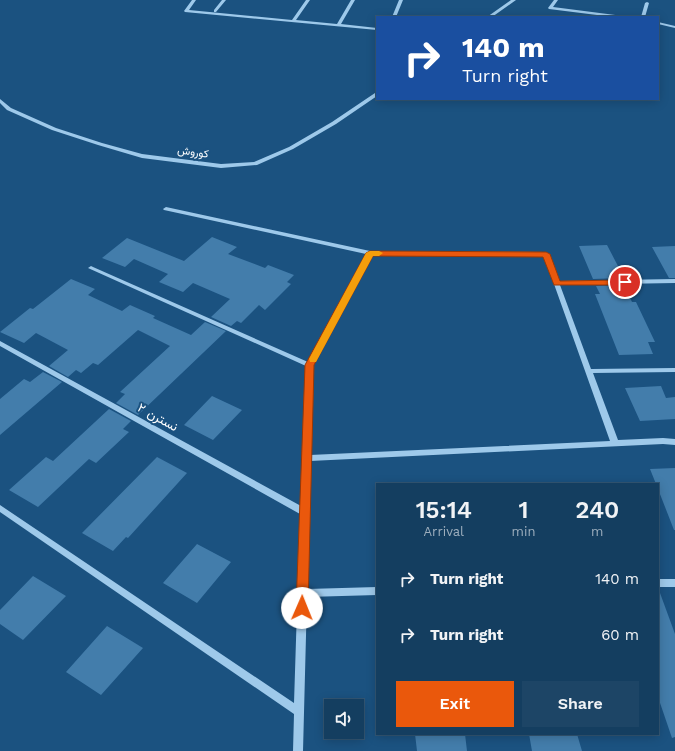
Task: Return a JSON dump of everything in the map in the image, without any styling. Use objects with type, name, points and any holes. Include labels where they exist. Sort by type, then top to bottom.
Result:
[{"type":"street","points":[[194,0],[186,11],[376,29]]},
{"type":"street","points":[[215,11],[224,0]]},
{"type":"street","points":[[294,20],[308,0]]},
{"type":"street","points":[[338,25],[353,0]]},
{"type":"street","points":[[394,16],[401,0]]},
{"type":"street","points":[[490,16],[514,0]]},
{"type":"street","points":[[556,0],[550,8],[615,16]]},
{"type":"street","points":[[643,16],[646,3]]},
{"type":"street","points":[[659,23],[675,27]]},
{"type":"street","name":"کوروش","points":[[0,100],[8,109],[48,126],[100,144],[142,156],[221,166],[255,164],[291,148],[334,123],[376,95]]},
{"type":"street","points":[[166,209],[370,253],[546,254],[615,443]]},
{"type":"street","points":[[298,751],[304,512],[310,365],[370,253]]},
{"type":"street","points":[[91,268],[310,365]]},
{"type":"street","points":[[556,284],[675,281]]},
{"type":"street","name":"نسترن ۲","points":[[0,343],[304,512]]},
{"type":"street","points":[[589,371],[675,370]]},
{"type":"street","points":[[306,458],[615,443],[675,442]]},
{"type":"street","points":[[0,508],[299,712]]},
{"type":"street","points":[[659,583],[675,583]]},
{"type":"street","points":[[302,593],[376,591]]},
{"type":"building","points":[[212,237],[237,247],[228,254],[265,268],[268,265],[294,275],[287,282],[291,284],[265,310],[259,305],[241,323],[237,321],[231,326],[211,317],[230,299],[193,283],[183,292],[159,282],[168,274],[134,259],[125,267],[102,258],[127,238],[184,261]]},
{"type":"building","points":[[607,245],[619,268],[616,268],[621,278],[593,279],[579,246]]},
{"type":"building","points":[[675,246],[675,278],[669,278],[652,247]]},
{"type":"building","points":[[71,279],[95,289],[88,295],[122,311],[130,305],[155,316],[153,318],[191,335],[205,322],[226,331],[138,415],[116,403],[125,394],[120,392],[170,346],[138,330],[98,365],[93,363],[81,373],[76,370],[68,377],[49,366],[68,350],[36,333],[24,343],[0,332],[30,308],[33,309]]},
{"type":"building","points":[[624,285],[632,302],[636,302],[655,342],[648,342],[653,354],[619,355],[595,294],[600,294],[596,286]]},
{"type":"building","points":[[43,372],[62,382],[0,435],[0,399],[24,379],[30,382]]},
{"type":"building","points":[[661,386],[666,398],[675,397],[675,419],[640,421],[625,388]]},
{"type":"building","points":[[212,396],[242,410],[213,440],[184,425]]},
{"type":"building","points":[[109,409],[131,421],[123,429],[129,432],[96,463],[89,459],[38,507],[9,490],[46,457],[53,461]]},
{"type":"building","points":[[157,457],[187,473],[128,538],[126,537],[113,551],[82,533]]},
{"type":"building","points":[[675,468],[675,530],[659,492],[659,483],[656,483],[650,469]]},
{"type":"building","points":[[197,544],[231,562],[197,603],[163,583]]},
{"type":"building","points":[[33,576],[66,596],[23,640],[0,624],[0,610]]},
{"type":"building","points":[[659,593],[675,634],[675,737],[672,738],[659,700]]},
{"type":"building","points":[[107,626],[143,648],[101,695],[66,672]]},
{"type":"building","points":[[415,735],[465,735],[467,751],[417,751]]},
{"type":"building","points":[[529,735],[577,735],[582,751],[532,751]]},
{"type":"slow traffic","points":[[313,359],[370,253],[379,253]]},
{"type":"route","points":[[302,608],[310,365],[370,253],[546,254],[556,284],[625,282]]}]
